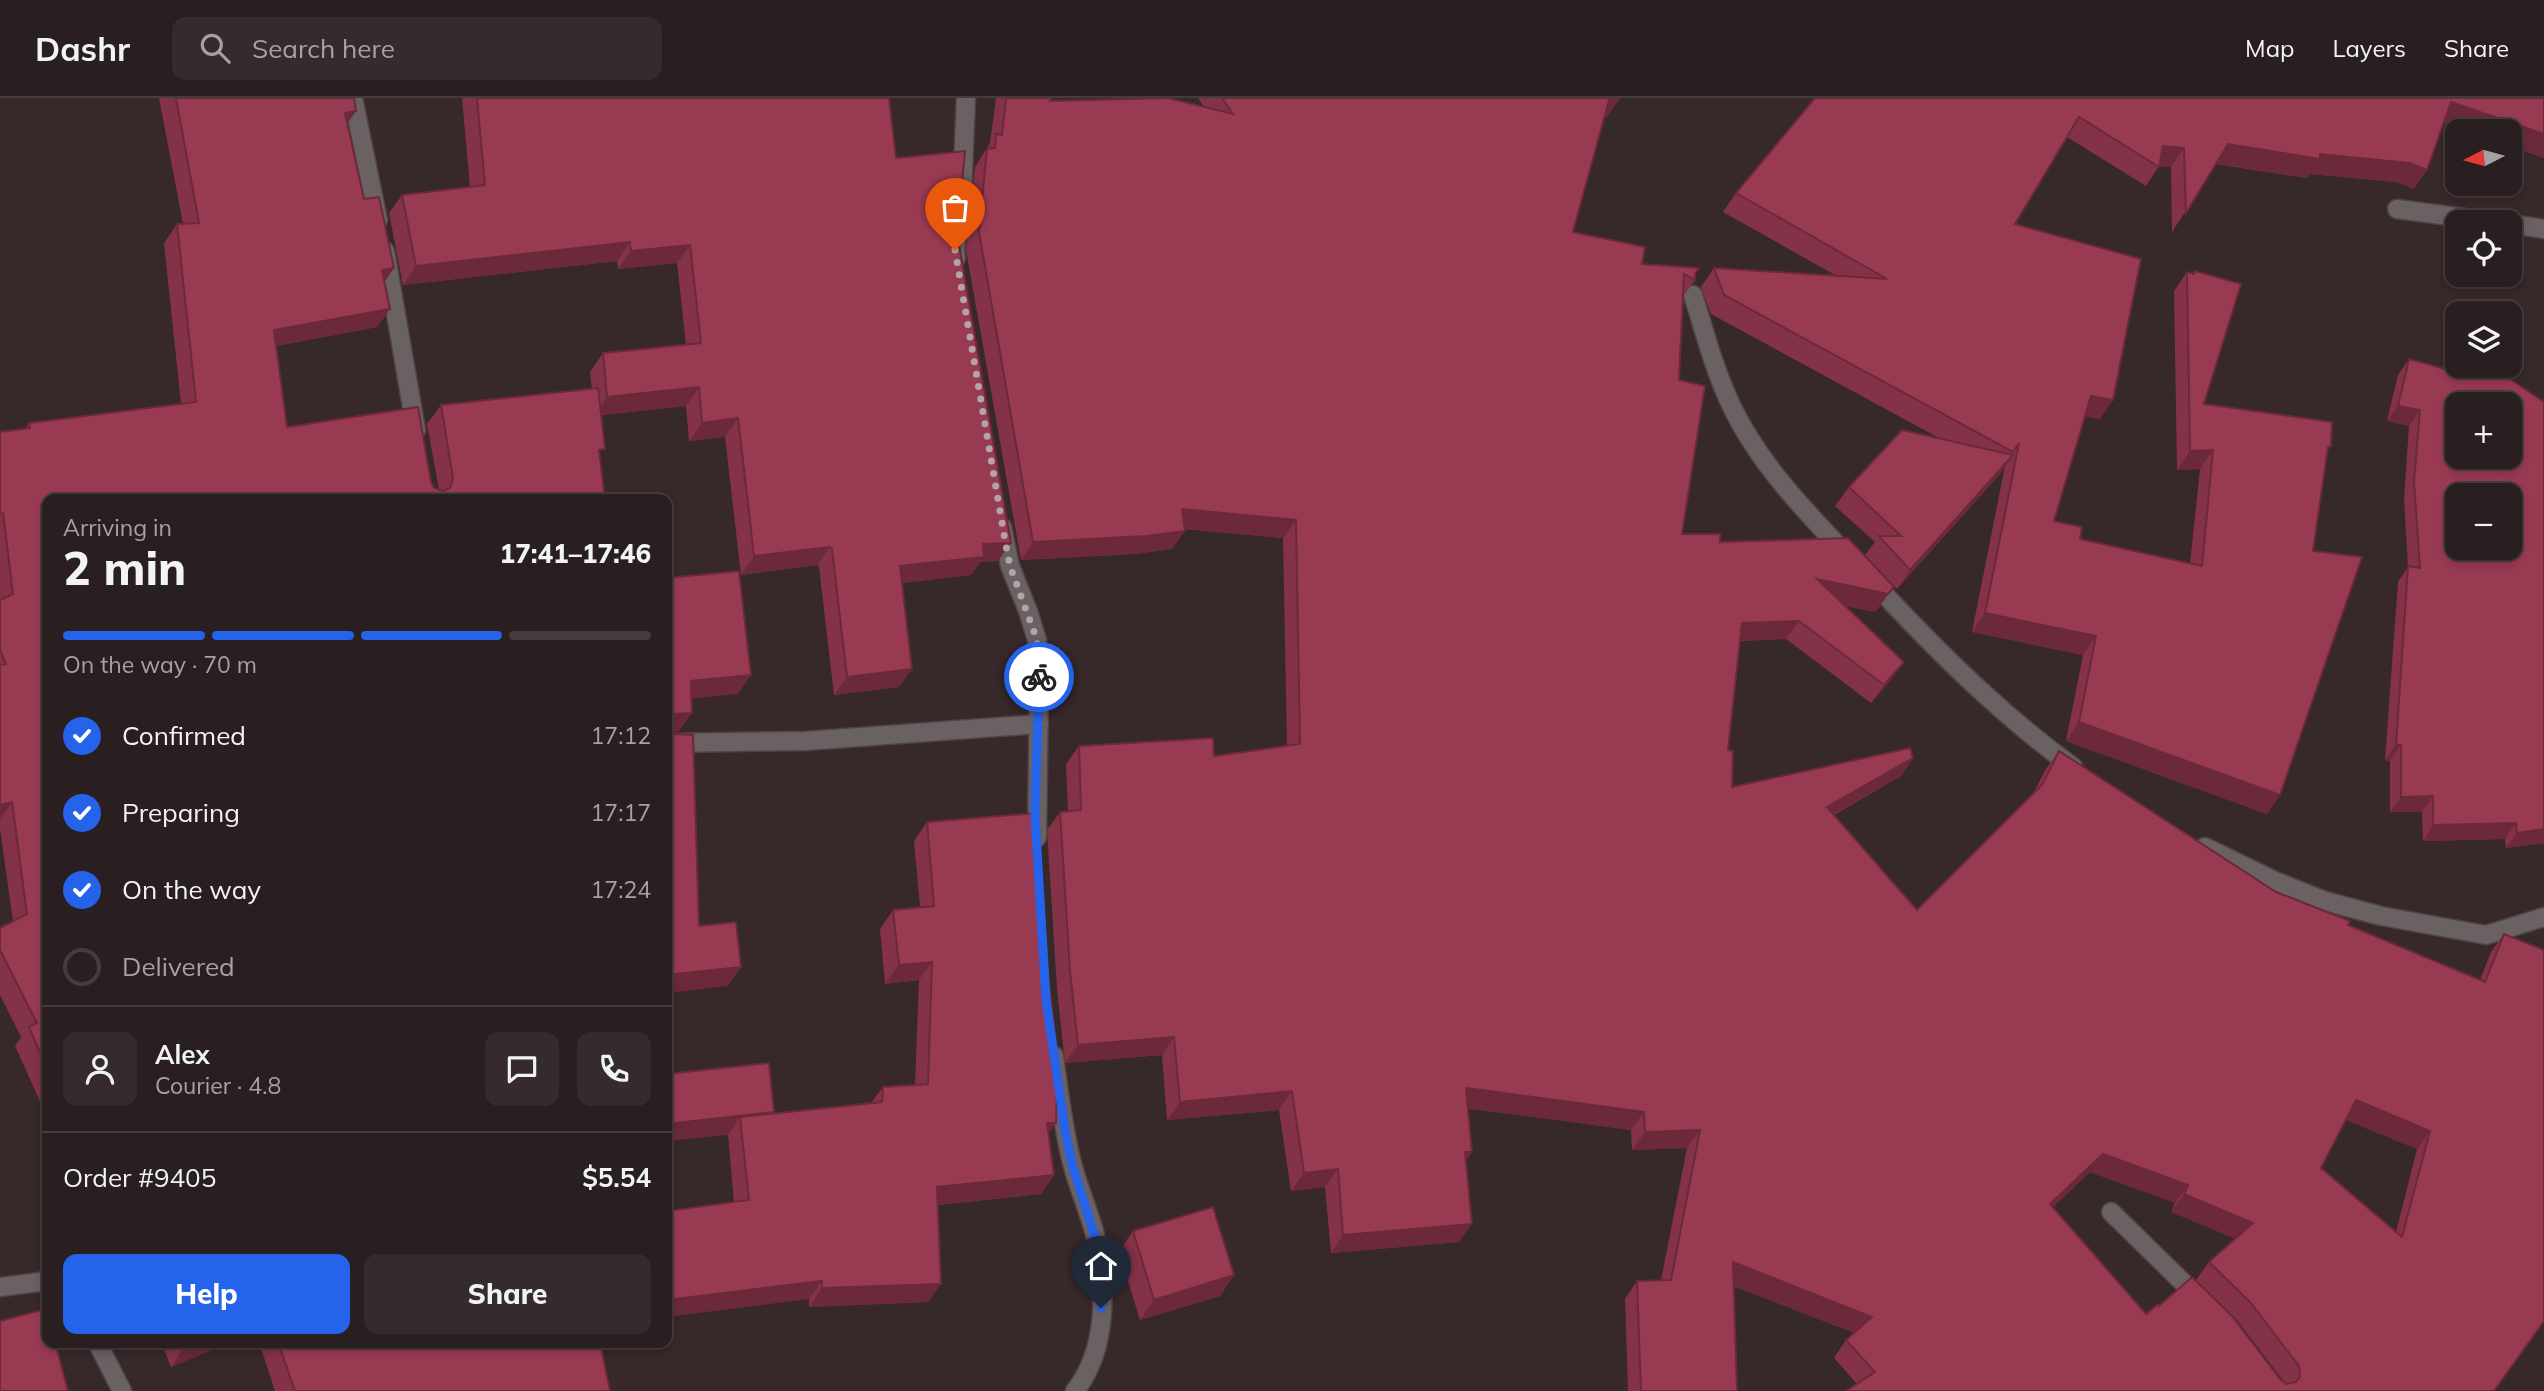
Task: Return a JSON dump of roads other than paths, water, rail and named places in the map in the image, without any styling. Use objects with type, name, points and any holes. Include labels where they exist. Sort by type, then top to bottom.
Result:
[{"type":"street","points":[[353,98],[393,286],[420,452]]},
{"type":"street","points":[[960,275],[955,250],[962,194],[966,98]]},
{"type":"street","points":[[2397,209],[2445,215]]},
{"type":"street","points":[[2522,226],[2544,229]]},
{"type":"street","points":[[1693,295],[1716,369],[1732,407],[1754,445],[1785,487],[1955,667],[2036,740],[2086,776]]},
{"type":"street","points":[[1000,512],[1010,566],[1037,640],[1039,724],[1035,816],[1038,855]]},
{"type":"street","points":[[672,743],[805,741],[1039,724]]},
{"type":"street","points":[[2186,837],[2275,881],[2325,901],[2381,916],[2486,935],[2544,918]]},
{"type":"street","points":[[1052,1039],[1065,1130],[1072,1164],[1094,1234],[1102,1286],[1101,1331],[1093,1360],[1075,1391]]},
{"type":"street","points":[[2110,1213],[2218,1317]]},
{"type":"street","points":[[0,1287],[42,1282]]},
{"type":"street","points":[[100,1348],[122,1391]]}]
